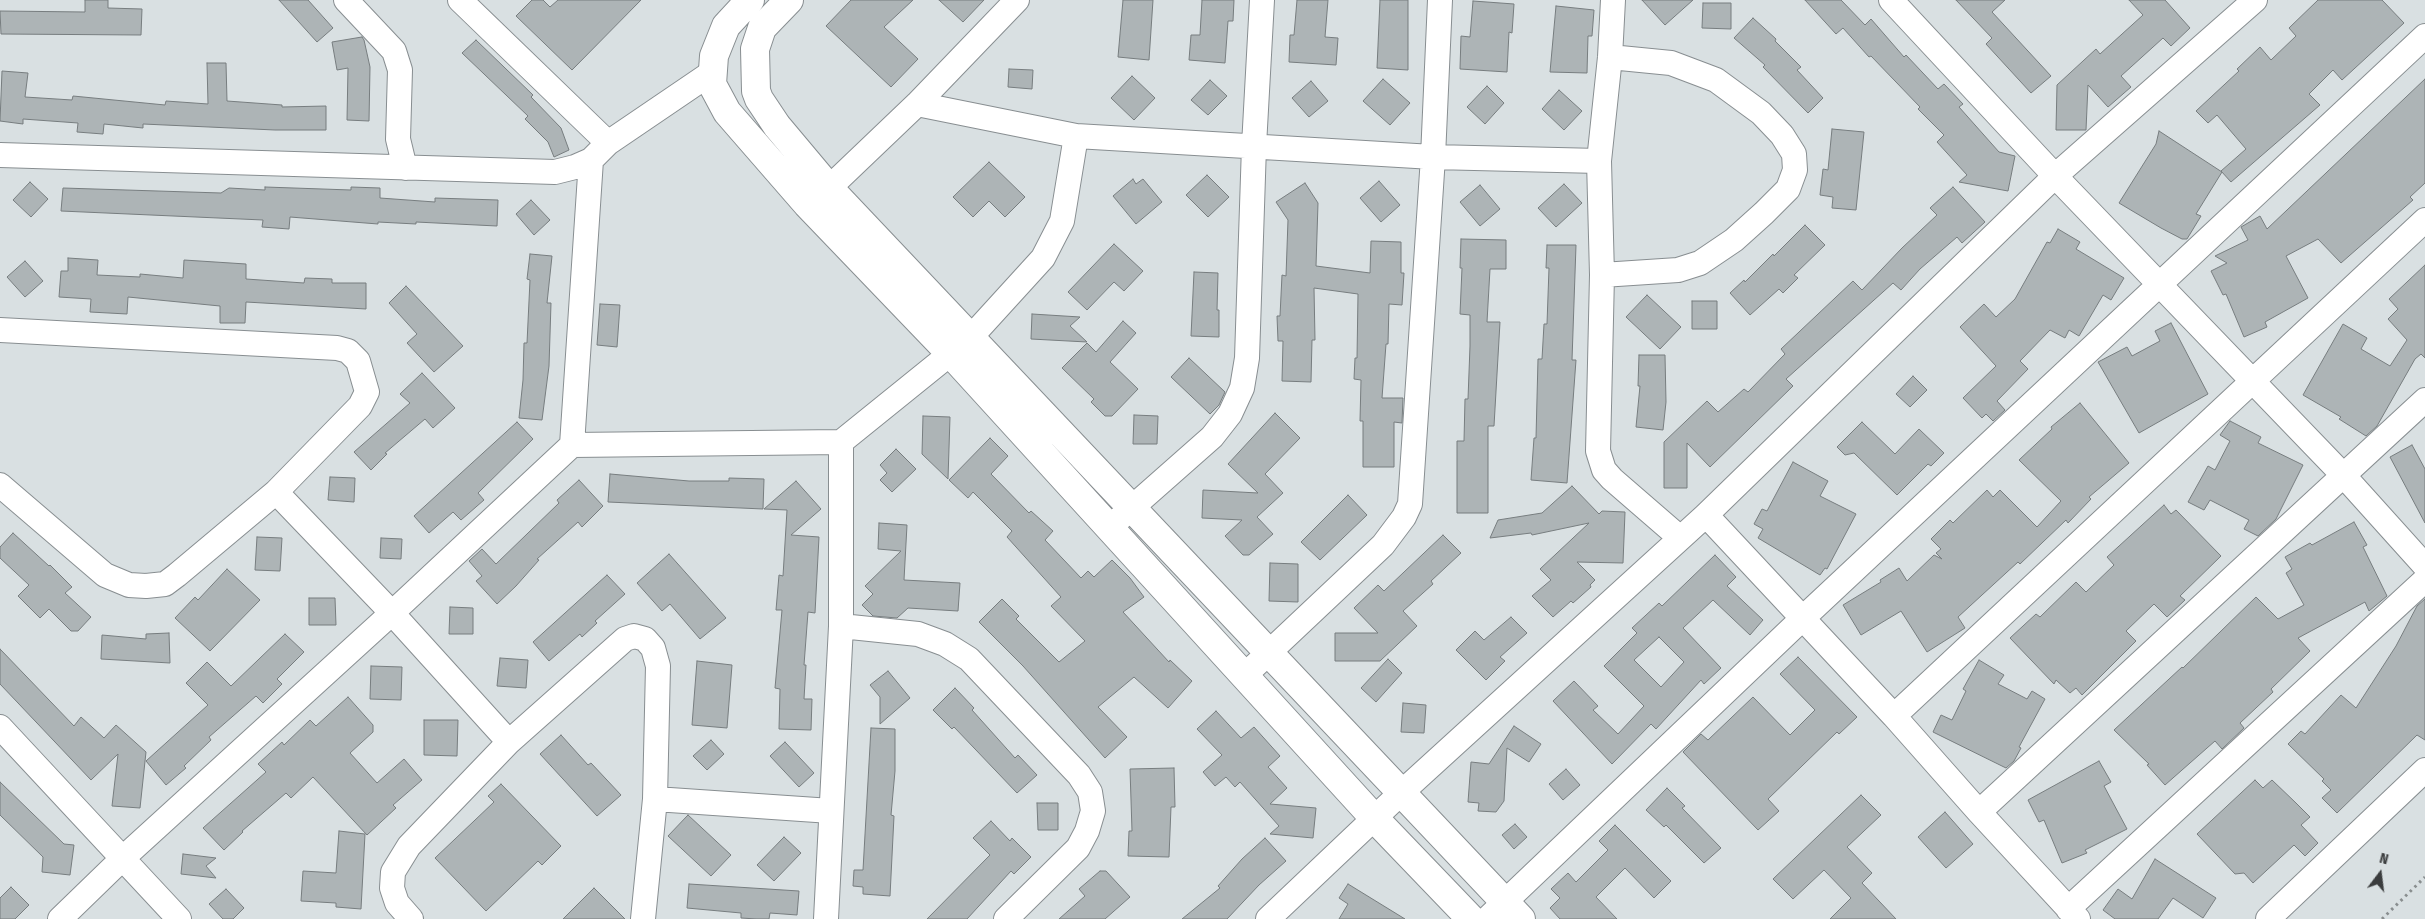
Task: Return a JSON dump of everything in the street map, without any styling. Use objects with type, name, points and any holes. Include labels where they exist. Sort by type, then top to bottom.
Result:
[{"type":"street","points":[[346,0],[394,51],[400,70],[398,139],[405,168]]},
{"type":"street","points":[[460,0],[608,143]]},
{"type":"street","points":[[750,0],[726,26],[718,41],[711,73],[712,84],[727,112],[807,204],[951,354],[1110,526],[1375,819],[1471,919]]},
{"type":"street","points":[[789,0],[762,28],[757,37],[754,62],[756,90],[759,99],[777,126],[829,188],[1402,792],[1504,913],[1803,618],[2425,36]]},
{"type":"street","points":[[807,204],[829,188],[917,104],[1017,0]]},
{"type":"street","points":[[1110,526],[1212,437],[1230,414],[1242,388],[1247,358],[1254,146],[1262,0]]},
{"type":"street","points":[[1245,675],[1383,545],[1404,517],[1410,504],[1433,157],[1440,0]]},
{"type":"street","points":[[1613,0],[1610,57],[1599,161],[1602,275],[1598,451],[1604,470],[1612,479],[1678,538]]},
{"type":"street","points":[[1891,0],[2055,176],[2255,381],[2425,566]]},
{"type":"street","points":[[1268,919],[1402,792],[1678,538],[1706,515],[2055,176],[2255,0]]},
{"type":"street","points":[[1602,275],[1678,270],[1700,263],[1734,240],[1764,213],[1788,189],[1795,170],[1794,154],[1782,135],[1760,113],[1716,80],[1671,64],[1610,57]]},
{"type":"street","points":[[0,155],[555,172],[575,167],[591,160],[608,143],[711,73]]},
{"type":"street","points":[[917,104],[1076,136],[1433,157],[1599,161]]},
{"type":"street","points":[[60,919],[123,858],[392,613],[572,445],[841,442],[971,337],[1044,258],[1062,221],[1076,136]]},
{"type":"street","points":[[572,445],[591,160]]},
{"type":"street","points":[[1894,716],[2255,381],[2425,220]]},
{"type":"street","points":[[0,330],[337,348],[348,351],[358,362],[367,392],[360,406],[276,492],[165,584],[128,585],[105,575],[0,485]]},
{"type":"street","points":[[1979,812],[2425,400]]},
{"type":"street","points":[[826,919],[842,626],[841,442]]},
{"type":"street","points":[[276,492],[392,613],[509,742]]},
{"type":"street","points":[[1706,515],[1894,716],[2073,914],[2425,580]]},
{"type":"street","points":[[842,626],[918,634],[945,644],[969,659],[1079,775],[1090,792],[1093,811],[1087,831],[1078,848],[1006,919]]},
{"type":"street","points":[[411,919],[397,903],[392,888],[393,872],[409,846],[509,742],[625,638],[634,636],[646,639],[653,648],[658,666],[655,799],[643,919]]},
{"type":"street","points":[[0,728],[179,919]]},
{"type":"street","points":[[2268,919],[2425,770]]},
{"type":"street","points":[[655,799],[831,810]]},
{"type":"path","points":[[2382,919],[2425,877]]},
{"type":"building","points":[[85,0],[108,0],[108,8],[142,9],[141,35],[1,34],[0,11],[85,12]]},
{"type":"building","points":[[279,0],[308,0],[333,28],[317,42]]},
{"type":"building","points":[[532,0],[543,0],[550,7],[558,0],[641,0],[572,70],[516,16]]},
{"type":"building","points":[[851,0],[913,0],[884,27],[918,59],[891,87],[826,26]]},
{"type":"building","points":[[939,0],[984,0],[963,22]]},
{"type":"building","points":[[1123,0],[1153,0],[1149,60],[1118,57]]},
{"type":"building","points":[[1202,0],[1234,0],[1233,21],[1228,21],[1225,63],[1189,60],[1191,35],[1200,35]]},
{"type":"building","points":[[1297,0],[1328,0],[1325,37],[1338,38],[1336,65],[1289,62],[1290,35],[1294,35]]},
{"type":"building","points":[[1380,0],[1408,0],[1408,70],[1377,68]]},
{"type":"building","points":[[1642,0],[1693,0],[1665,25]]},
{"type":"building","points":[[1805,0],[1841,0],[1865,25],[1871,19],[1904,57],[1906,55],[1938,89],[1944,84],[1963,104],[1959,107],[1999,152],[2015,156],[2008,191],[1959,182],[1967,175],[1937,142],[1944,135],[1918,109],[1920,107],[1871,56],[1869,57],[1843,28],[1836,34]]},
{"type":"building","points":[[1956,0],[2005,0],[1992,12],[2051,76],[2031,93],[1986,44],[1992,38]]},
{"type":"building","points":[[2129,0],[2165,0],[2190,28],[2171,46],[2163,38],[2121,76],[2131,87],[2108,107],[2088,85],[2086,130],[2056,130],[2057,85],[2096,49],[2100,54],[2143,15]]},
{"type":"building","points":[[2318,0],[2382,0],[2404,23],[2342,80],[2333,70],[2309,94],[2320,105],[2231,182],[2221,171],[2246,149],[2217,115],[2208,123],[2196,111],[2239,71],[2237,69],[2260,47],[2271,60],[2296,36],[2289,28]]},
{"type":"building","points":[[1473,1],[1514,4],[1512,33],[1509,32],[1507,72],[1460,69],[1461,36],[1470,37]]},
{"type":"building","points":[[1703,3],[1731,3],[1731,29],[1702,28]]},
{"type":"building","points":[[1556,6],[1594,10],[1592,36],[1588,36],[1587,73],[1550,72]]},
{"type":"building","points":[[1753,18],[1776,39],[1775,41],[1801,67],[1797,70],[1823,98],[1808,113],[1763,67],[1765,65],[1734,38]]},
{"type":"building","points":[[362,37],[370,67],[369,121],[347,120],[348,68],[337,70],[332,42]]},
{"type":"building","points":[[476,40],[533,95],[531,97],[561,128],[569,150],[554,157],[548,142],[525,119],[528,116],[462,53]]},
{"type":"building","points":[[207,63],[226,63],[227,101],[282,105],[282,107],[326,106],[326,130],[275,130],[143,124],[143,128],[104,124],[103,134],[77,132],[78,123],[23,119],[23,124],[0,121],[2,71],[28,73],[25,97],[72,100],[73,96],[165,105],[166,101],[208,104]]},
{"type":"building","points":[[1009,69],[1033,70],[1032,89],[1008,87]]},
{"type":"building","points":[[1132,76],[1155,98],[1134,120],[1111,98]]},
{"type":"building","points":[[1383,79],[1410,103],[1390,125],[1363,101]]},
{"type":"building","points":[[2425,79],[2425,183],[2410,197],[2413,200],[2341,263],[2318,239],[2286,256],[2308,298],[2265,322],[2267,327],[2244,337],[2226,294],[2223,295],[2211,271],[2227,263],[2215,256],[2248,240],[2241,227],[2260,216],[2267,229]]},
{"type":"building","points":[[1210,80],[1227,96],[1208,115],[1191,100]]},
{"type":"building","points":[[1311,81],[1328,101],[1309,117],[1292,98]]},
{"type":"building","points":[[1487,86],[1504,103],[1485,124],[1467,107]]},
{"type":"building","points":[[1559,90],[1582,111],[1564,130],[1542,109]]},
{"type":"building","points":[[1832,129],[1864,132],[1856,210],[1832,208],[1833,197],[1820,195],[1823,169],[1828,170]]},
{"type":"building","points":[[2159,131],[2222,172],[2196,214],[2201,216],[2187,239],[2182,239],[2161,228],[2119,203],[2156,144]]},
{"type":"building","points":[[989,162],[1025,197],[1005,217],[989,201],[973,217],[953,197]]},
{"type":"building","points":[[1207,175],[1229,197],[1208,217],[1186,195]]},
{"type":"building","points":[[1133,179],[1136,184],[1143,179],[1162,202],[1136,224],[1113,196]]},
{"type":"building","points":[[1379,181],[1400,205],[1381,222],[1360,198]]},
{"type":"building","points":[[30,182],[48,199],[31,217],[13,200]]},
{"type":"building","points":[[1305,183],[1318,203],[1316,266],[1370,273],[1371,241],[1401,242],[1401,273],[1404,273],[1402,305],[1389,304],[1388,344],[1386,344],[1382,398],[1403,398],[1402,423],[1394,422],[1394,467],[1363,467],[1363,421],[1360,421],[1361,380],[1354,379],[1355,358],[1357,358],[1358,294],[1314,288],[1315,340],[1312,340],[1311,382],[1282,381],[1283,341],[1278,341],[1277,316],[1280,316],[1282,275],[1286,276],[1288,220],[1276,202]]},
{"type":"building","points":[[1564,184],[1582,203],[1556,227],[1538,208]]},
{"type":"building","points":[[1480,185],[1500,209],[1480,226],[1460,202]]},
{"type":"building","points":[[265,187],[351,190],[351,187],[380,188],[380,198],[435,202],[435,198],[498,200],[497,226],[416,222],[416,224],[378,222],[378,224],[290,217],[289,229],[262,227],[263,220],[61,211],[63,188],[221,193],[229,188],[265,190]]},
{"type":"building","points":[[1953,187],[1985,222],[1962,243],[1957,237],[1920,269],[1901,290],[1893,283],[1786,379],[1793,386],[1710,467],[1687,443],[1687,488],[1664,488],[1664,442],[1707,401],[1718,412],[1744,389],[1748,392],[1785,354],[1781,349],[1853,281],[1862,290],[1937,215],[1930,208]]},
{"type":"building","points":[[531,200],[550,220],[534,235],[516,214]]},
{"type":"building","points":[[1805,225],[1825,245],[1794,275],[1798,278],[1783,293],[1779,289],[1750,315],[1730,293],[1744,280],[1745,282],[1773,254],[1774,256]]},
{"type":"building","points":[[2058,229],[2080,242],[2076,249],[2124,278],[2111,300],[2103,295],[2079,336],[2069,330],[2065,338],[2050,330],[2020,361],[2028,369],[1997,401],[2005,410],[1993,421],[1986,414],[1982,418],[1963,398],[1996,366],[1960,327],[1984,304],[1996,317],[2015,299],[2047,242],[2050,243]]},
{"type":"building","points":[[1461,239],[1506,240],[1506,269],[1490,269],[1487,322],[1500,322],[1494,426],[1488,426],[1488,513],[1457,513],[1457,441],[1464,441],[1465,399],[1468,399],[1470,346],[1470,315],[1460,314]]},
{"type":"building","points":[[1114,244],[1143,271],[1124,291],[1114,282],[1087,310],[1068,292]]},
{"type":"building","points":[[1547,245],[1576,245],[1572,360],[1576,360],[1567,483],[1531,480],[1534,438],[1536,438],[1538,359],[1542,359],[1544,324],[1547,324],[1549,268],[1546,268]]},
{"type":"building","points":[[530,254],[552,256],[547,303],[551,303],[549,366],[542,420],[519,418],[524,343],[527,343],[530,280],[527,279]]},
{"type":"building","points":[[68,258],[98,260],[97,275],[140,277],[140,274],[183,278],[184,260],[246,264],[246,279],[304,283],[305,278],[332,279],[332,283],[366,283],[366,309],[246,302],[245,323],[220,323],[220,306],[128,297],[127,314],[90,312],[91,299],[59,297],[61,271],[68,271]]},
{"type":"building","points":[[25,261],[43,281],[25,297],[7,277]]},
{"type":"building","points":[[2425,265],[2425,358],[2421,354],[2415,359],[2377,426],[2366,436],[2339,419],[2341,417],[2303,395],[2343,324],[2367,338],[2361,349],[2390,366],[2407,340],[2388,319],[2398,309],[2389,299]]},
{"type":"building","points":[[1194,272],[1218,273],[1217,310],[1219,310],[1219,337],[1191,336]]},
{"type":"building","points":[[406,286],[463,346],[434,372],[407,343],[417,334],[389,303]]},
{"type":"building","points":[[1647,295],[1681,327],[1660,349],[1626,317]]},
{"type":"building","points":[[1692,301],[1717,301],[1717,329],[1692,329]]},
{"type":"building","points":[[600,304],[620,305],[617,347],[597,345]]},
{"type":"building","points":[[1032,314],[1080,317],[1070,326],[1087,342],[1031,339]]},
{"type":"building","points":[[1123,321],[1136,333],[1110,362],[1138,389],[1112,416],[1105,416],[1091,402],[1094,399],[1062,368],[1087,343],[1096,352]]},
{"type":"building","points":[[2171,323],[2208,394],[2139,433],[2098,362],[2127,347],[2132,356],[2160,341],[2155,331]]},
{"type":"building","points":[[1639,355],[1665,355],[1666,402],[1663,430],[1636,427],[1640,386],[1638,386]]},
{"type":"building","points":[[1189,358],[1225,392],[1219,405],[1210,414],[1171,377]]},
{"type":"building","points":[[422,373],[455,408],[433,428],[425,419],[385,453],[387,454],[371,470],[354,452],[410,403],[400,394]]},
{"type":"building","points":[[1913,376],[1927,390],[1910,407],[1896,394]]},
{"type":"building","points":[[2080,403],[2129,463],[2089,497],[2091,499],[2068,523],[2066,520],[2020,564],[2018,562],[1958,617],[1965,628],[1927,652],[1901,611],[1861,635],[1843,605],[1881,582],[1880,580],[1899,568],[1907,581],[1934,555],[1942,559],[1936,553],[1941,549],[1931,539],[1950,520],[1953,523],[1987,490],[1993,497],[2000,490],[2037,527],[2061,501],[2019,460],[2052,429],[2051,427]]},
{"type":"building","points":[[1275,413],[1300,438],[1265,474],[1283,493],[1257,517],[1273,534],[1249,555],[1243,555],[1225,536],[1242,520],[1202,518],[1203,490],[1258,493],[1228,464]]},
{"type":"building","points":[[1134,415],[1158,416],[1157,444],[1133,444]]},
{"type":"building","points":[[923,416],[950,417],[948,479],[922,454]]},
{"type":"building","points":[[2230,421],[2261,437],[2258,443],[2303,465],[2276,519],[2258,536],[2244,529],[2249,520],[2210,500],[2204,510],[2188,502],[2208,466],[2215,470],[2230,441],[2220,435]]},
{"type":"building","points":[[517,422],[533,439],[478,493],[484,500],[461,520],[453,512],[429,533],[414,516]]},
{"type":"building","points":[[1862,422],[1895,454],[1919,429],[1944,453],[1931,466],[1928,464],[1897,495],[1854,453],[1845,455],[1837,447]]},
{"type":"building","points":[[990,438],[1008,456],[991,474],[1029,513],[1031,511],[1053,531],[1045,540],[1081,578],[1088,571],[1094,577],[1112,560],[1130,578],[1144,597],[1123,612],[1169,662],[1170,660],[1192,681],[1168,708],[1134,677],[1098,707],[1127,737],[1105,758],[1023,666],[979,622],[1002,599],[1019,616],[1016,619],[1059,662],[1085,641],[1051,606],[1061,597],[1007,537],[1012,531],[973,492],[968,498],[949,480]]},
{"type":"building","points":[[2412,445],[2425,469],[2425,523],[2390,457]]},
{"type":"building","points":[[896,449],[916,469],[892,492],[880,480],[887,473],[880,465]]},
{"type":"building","points":[[1793,462],[1828,481],[1820,496],[1856,514],[1827,569],[1825,568],[1820,575],[1758,538],[1763,529],[1754,524],[1762,509],[1767,511]]},
{"type":"building","points":[[610,474],[689,481],[729,481],[729,478],[764,479],[763,509],[608,502]]},
{"type":"building","points":[[330,477],[355,478],[354,502],[328,500]]},
{"type":"building","points":[[579,480],[603,506],[582,527],[578,522],[537,559],[539,560],[516,586],[497,604],[476,581],[482,576],[469,561],[482,549],[496,564],[559,503],[557,500]]},
{"type":"building","points":[[796,481],[821,509],[791,535],[819,537],[815,613],[808,612],[804,665],[806,665],[804,699],[812,699],[811,730],[779,729],[780,689],[775,688],[782,610],[776,610],[779,575],[783,576],[787,510],[764,509]]},
{"type":"building","points":[[1572,486],[1599,514],[1602,511],[1625,512],[1623,563],[1577,562],[1595,580],[1590,585],[1591,587],[1573,603],[1571,601],[1553,617],[1532,596],[1551,580],[1540,569],[1589,523],[1532,535],[1531,533],[1490,538],[1498,520],[1542,513]]},
{"type":"building","points":[[1348,495],[1367,515],[1320,560],[1301,542]]},
{"type":"building","points":[[2164,505],[2171,514],[2176,510],[2221,556],[2180,596],[2185,600],[2167,617],[2154,604],[2126,631],[2136,641],[2082,695],[2076,688],[2070,693],[2056,680],[2054,684],[2010,638],[2036,614],[2040,617],[2076,582],[2086,592],[2114,565],[2107,557]]},
{"type":"building","points":[[2354,522],[2367,545],[2363,547],[2387,596],[2369,611],[2365,602],[2298,638],[2310,651],[2271,689],[2273,692],[2240,723],[2244,728],[2222,749],[2215,741],[2165,785],[2147,765],[2149,764],[2114,730],[2183,668],[2256,597],[2278,619],[2304,605],[2286,573],[2292,569],[2285,557],[2310,543],[2312,545]]},
{"type":"building","points":[[879,523],[907,525],[904,580],[960,583],[958,611],[908,608],[897,618],[873,616],[862,605],[873,594],[865,586],[901,551],[878,549]]},
{"type":"building","points":[[13,533],[72,587],[65,593],[91,617],[78,631],[71,631],[49,609],[40,618],[18,596],[29,585],[0,558],[0,547]]},
{"type":"building","points":[[1443,535],[1461,553],[1431,581],[1433,584],[1403,611],[1417,626],[1380,661],[1335,661],[1335,633],[1378,633],[1354,608],[1378,585],[1384,591]]},
{"type":"building","points":[[257,537],[282,538],[280,571],[255,570]]},
{"type":"building","points":[[381,538],[402,539],[401,559],[380,558]]},
{"type":"building","points":[[669,554],[726,618],[700,639],[670,604],[662,611],[637,583]]},
{"type":"building","points":[[1715,555],[1736,577],[1727,586],[1763,620],[1750,635],[1713,600],[1683,628],[1721,668],[1704,684],[1701,680],[1656,729],[1651,724],[1612,764],[1553,701],[1574,681],[1598,706],[1593,710],[1618,734],[1644,706],[1604,666],[1637,633],[1632,628],[1659,603],[1662,606]],"holes":[[[1659,637],[1684,662],[1661,687],[1634,660]]]},
{"type":"building","points":[[1270,563],[1298,564],[1298,602],[1269,601]]},
{"type":"building","points":[[227,569],[260,600],[210,651],[175,618],[195,597],[198,600]]},
{"type":"building","points":[[607,575],[625,594],[595,621],[597,623],[582,637],[580,634],[549,661],[533,642]]},
{"type":"building","points":[[309,598],[335,598],[336,625],[309,625]]},
{"type":"building","points":[[2425,599],[2425,740],[2417,735],[2337,813],[2322,798],[2331,790],[2322,781],[2324,779],[2288,744],[2301,731],[2305,734],[2341,695],[2356,708],[2396,646],[2417,606]]},
{"type":"building","points":[[450,607],[473,608],[473,634],[449,634]]},
{"type":"building","points":[[1511,617],[1527,633],[1500,657],[1505,661],[1486,680],[1456,650],[1475,631],[1484,640]]},
{"type":"building","points":[[169,633],[170,663],[101,659],[102,635],[146,639],[146,634]]},
{"type":"building","points":[[285,634],[304,652],[277,679],[282,684],[263,703],[256,696],[209,737],[211,740],[184,766],[186,768],[166,785],[146,761],[208,705],[186,683],[207,662],[231,686]]},
{"type":"building","points":[[0,649],[74,726],[81,717],[104,738],[116,725],[146,752],[140,808],[112,806],[118,754],[91,780],[0,684]]},
{"type":"building","points":[[1798,657],[1857,717],[1839,734],[1837,732],[1768,799],[1779,811],[1758,830],[1683,752],[1701,734],[1708,740],[1753,697],[1790,735],[1815,710],[1780,674]]},
{"type":"building","points":[[500,658],[528,660],[526,688],[497,686]]},
{"type":"building","points":[[1388,659],[1402,673],[1376,702],[1361,688]]},
{"type":"building","points":[[1979,660],[2004,675],[1998,684],[2027,699],[2032,691],[2045,699],[2019,747],[2021,748],[2014,761],[2006,768],[1933,732],[1941,715],[1952,720],[1966,691],[1963,689]]},
{"type":"building","points":[[697,661],[732,665],[727,728],[692,725]]},
{"type":"building","points":[[371,666],[402,667],[401,700],[370,699]]},
{"type":"building","points":[[888,671],[910,698],[880,724],[880,697],[870,685]]},
{"type":"building","points":[[955,688],[1015,758],[1018,755],[1037,775],[1017,793],[954,727],[952,729],[933,710]]},
{"type":"building","points":[[348,697],[373,725],[373,732],[350,753],[377,783],[404,759],[422,780],[393,805],[396,808],[367,835],[313,777],[291,798],[286,793],[242,831],[224,850],[203,828],[266,772],[258,764],[282,742],[284,745],[310,720],[316,726]]},
{"type":"building","points":[[1403,703],[1426,705],[1424,733],[1401,732]]},
{"type":"building","points":[[1216,711],[1241,738],[1254,727],[1280,756],[1268,767],[1287,788],[1270,804],[1316,808],[1313,838],[1270,834],[1279,826],[1240,782],[1235,787],[1226,777],[1215,786],[1203,772],[1222,755],[1197,729]]},
{"type":"building","points":[[424,720],[458,720],[457,756],[424,755]]},
{"type":"building","points":[[1514,726],[1541,744],[1529,762],[1507,748],[1504,801],[1496,812],[1478,811],[1479,803],[1468,802],[1471,762],[1489,764]]},
{"type":"building","points":[[871,728],[895,729],[895,771],[891,815],[894,816],[890,896],[863,894],[863,887],[853,886],[854,870],[863,870]]},
{"type":"building","points":[[561,735],[588,765],[591,763],[621,795],[597,816],[540,754]]},
{"type":"building","points":[[711,740],[724,754],[707,770],[693,756]]},
{"type":"building","points":[[785,742],[814,773],[799,787],[770,756]]},
{"type":"building","points":[[2099,761],[2111,782],[2104,786],[2127,829],[2085,850],[2087,853],[2062,863],[2044,820],[2039,822],[2028,800]]},
{"type":"building","points":[[1174,768],[1175,807],[1171,807],[1169,857],[1128,856],[1129,831],[1132,831],[1130,769]]},
{"type":"building","points":[[1566,769],[1580,785],[1563,800],[1549,784]]},
{"type":"building","points":[[2255,780],[2263,788],[2272,780],[2310,817],[2301,825],[2318,843],[2305,856],[2294,845],[2253,883],[2244,873],[2235,874],[2197,834]]},
{"type":"building","points":[[0,782],[64,844],[74,845],[70,875],[42,872],[43,857],[0,815]]},
{"type":"building","points":[[501,784],[561,846],[542,865],[538,861],[486,911],[435,858],[494,802],[488,796]]},
{"type":"building","points":[[1667,788],[1685,806],[1682,808],[1721,848],[1704,863],[1666,825],[1664,827],[1646,810]]},
{"type":"building","points":[[1861,795],[1881,815],[1847,847],[1872,873],[1862,883],[1896,919],[1830,919],[1851,898],[1824,870],[1793,899],[1773,879]]},
{"type":"building","points":[[1037,803],[1058,803],[1058,830],[1038,830]]},
{"type":"building","points":[[1945,812],[1973,844],[1946,868],[1918,837]]},
{"type":"building","points":[[688,815],[731,855],[711,876],[668,836]]},
{"type":"building","points":[[991,821],[1010,841],[1012,838],[1031,857],[1014,874],[1011,871],[967,919],[927,919],[990,855],[973,838]]},
{"type":"building","points":[[1515,824],[1527,837],[1514,849],[1502,835]]},
{"type":"building","points":[[1615,825],[1671,881],[1654,898],[1625,868],[1596,897],[1617,919],[1560,919],[1550,908],[1560,898],[1551,889],[1568,873],[1576,882],[1608,850],[1599,841]]},
{"type":"building","points":[[339,831],[365,834],[361,909],[336,907],[336,903],[301,901],[303,871],[336,873]]},
{"type":"building","points":[[784,837],[801,853],[774,881],[757,865]]},
{"type":"building","points":[[1265,838],[1286,861],[1259,885],[1227,919],[1182,919],[1220,888],[1218,886],[1242,859]]},
{"type":"building","points":[[183,854],[216,858],[206,866],[216,878],[181,874]]},
{"type":"building","points":[[2155,859],[2216,898],[2203,918],[2173,898],[2158,919],[2115,919],[2103,910],[2118,889],[2132,899]]},
{"type":"building","points":[[1100,871],[1106,871],[1130,897],[1105,919],[1059,919],[1085,896],[1079,889]]},
{"type":"building","points":[[689,884],[799,891],[797,915],[770,913],[769,919],[741,918],[741,913],[687,908]]},
{"type":"building","points":[[1348,884],[1405,919],[1339,919],[1348,904],[1339,898]]},
{"type":"building","points":[[11,887],[29,905],[15,919],[0,919],[0,898]]},
{"type":"building","points":[[594,888],[625,919],[563,919]]},
{"type":"building","points":[[226,889],[244,908],[233,919],[223,919],[209,904]]}]
